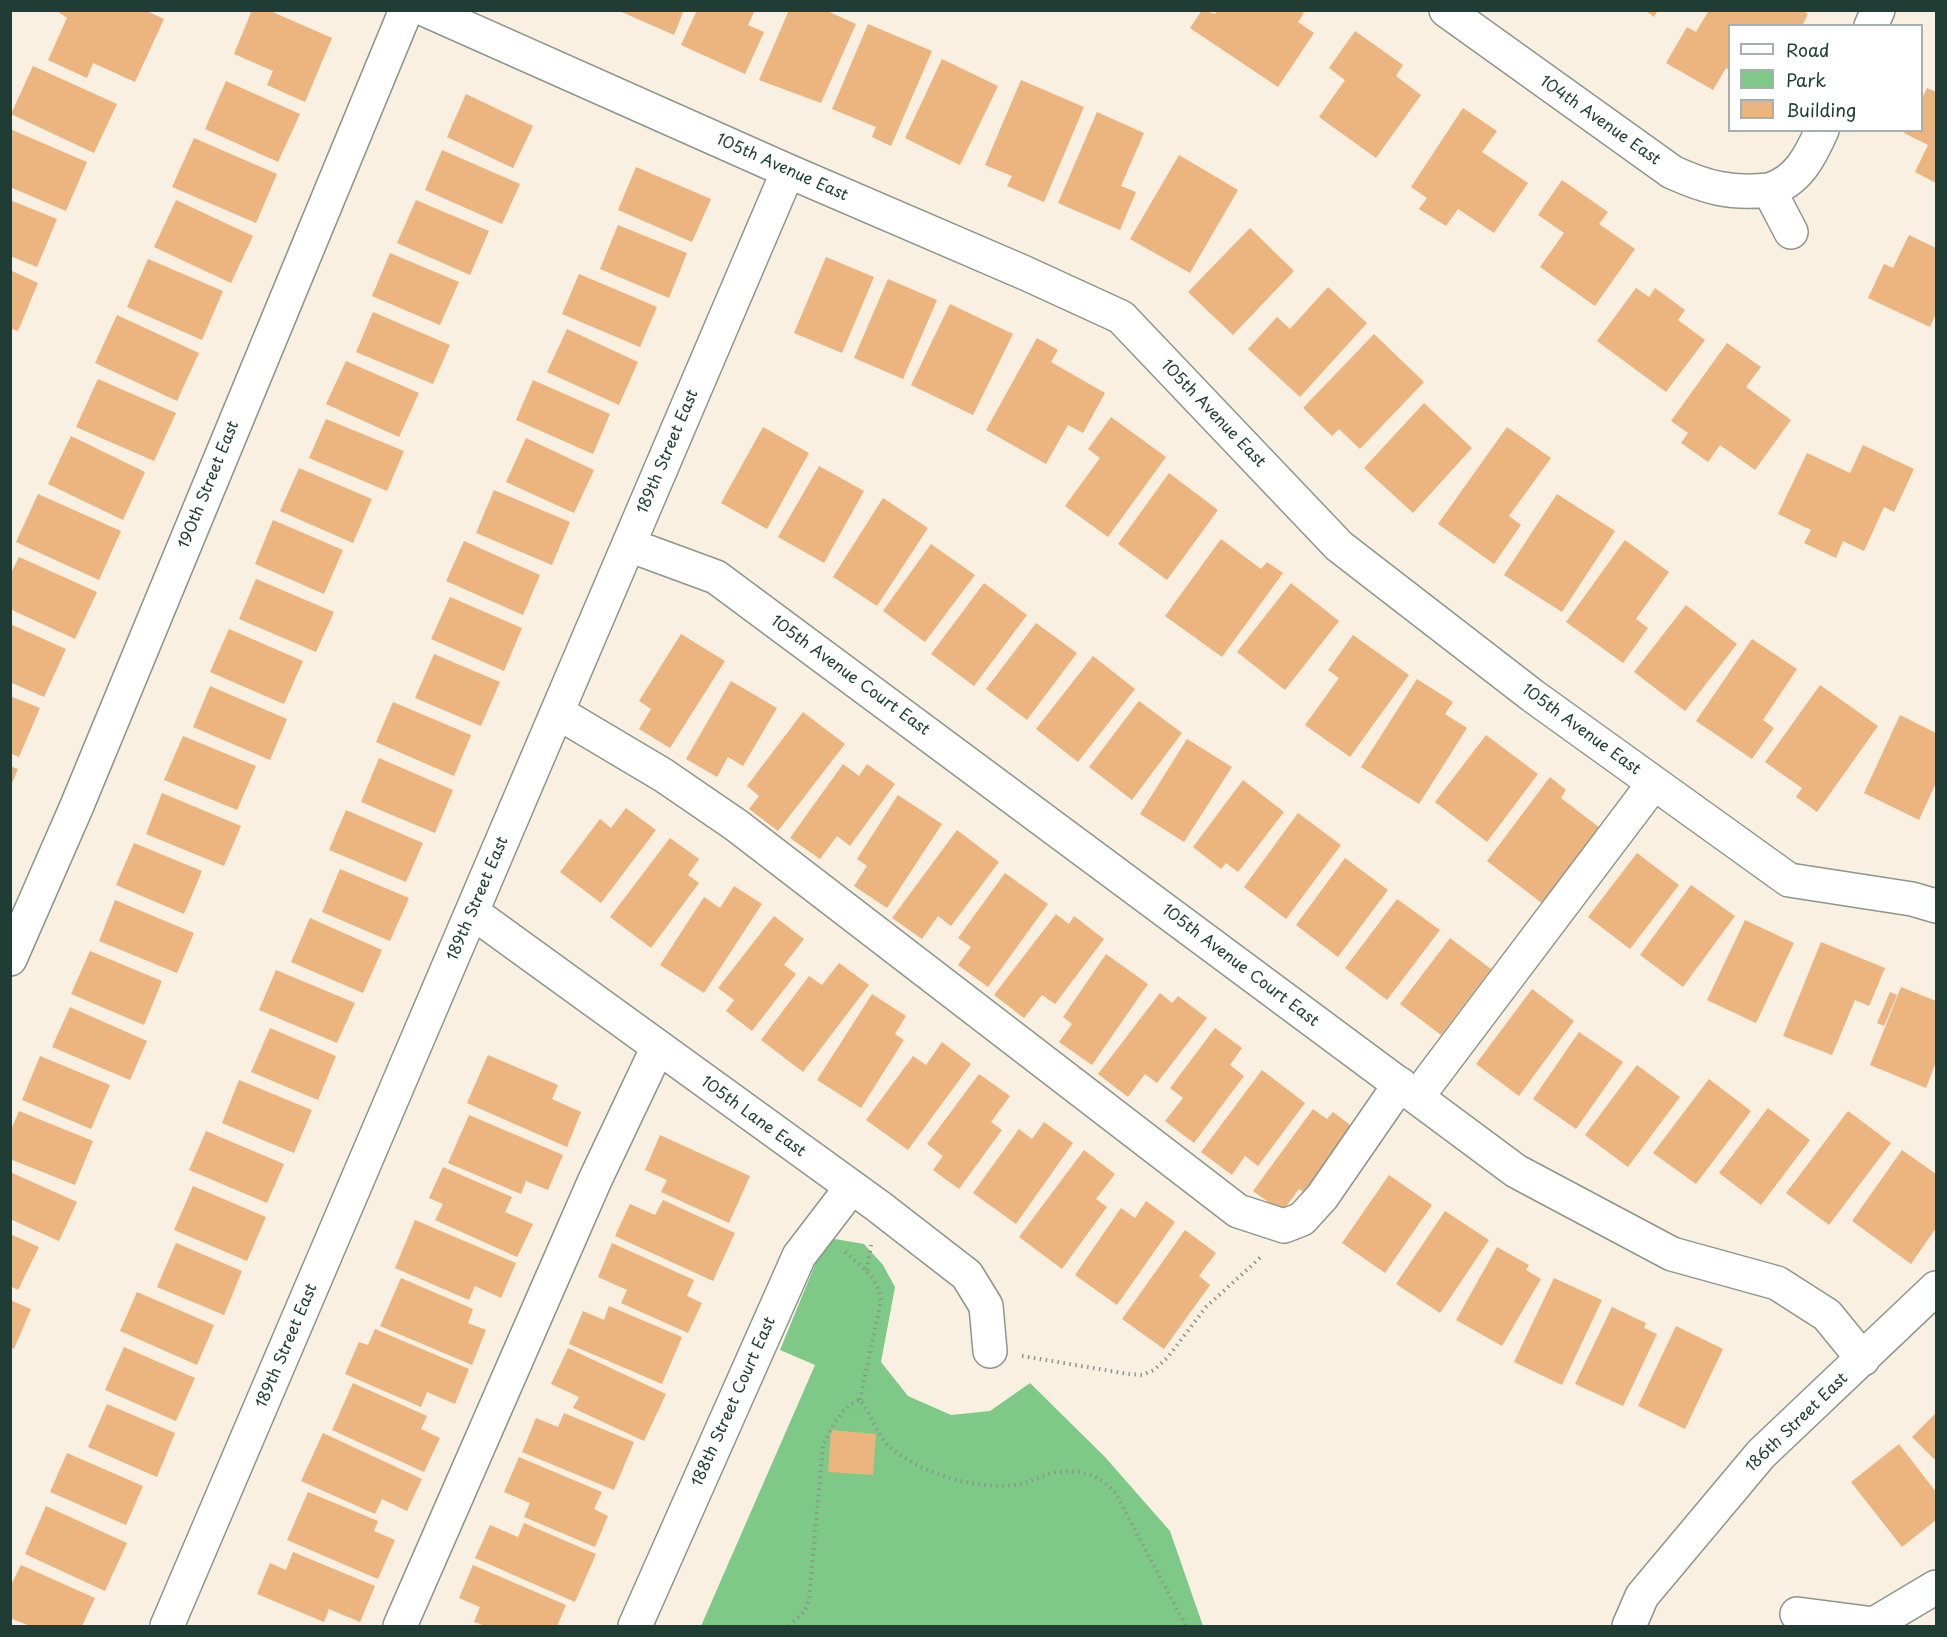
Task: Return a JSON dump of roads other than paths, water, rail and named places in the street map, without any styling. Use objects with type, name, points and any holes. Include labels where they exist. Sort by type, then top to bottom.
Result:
[{"type":"street","name":"190th Street East","points":[[10,959],[76,808],[406,10]]},
{"type":"street","name":"105th Avenue East","points":[[426,10],[1121,317],[1340,546],[1533,696],[1789,880],[1912,899],[1936,906]]},
{"type":"street","name":"104th Avenue East","points":[[1446,10],[1672,172],[1701,185],[1740,193],[1769,190]]},
{"type":"street","points":[[1872,24],[1878,10]]},
{"type":"street","points":[[1791,232],[1769,190],[1782,186],[1800,172],[1821,132]]},
{"type":"street","name":"189th Street East","points":[[171,1625],[788,171]]},
{"type":"street","name":"105th Avenue Court East","points":[[629,544],[716,577],[1516,1170],[1672,1254],[1777,1283],[1827,1315],[1863,1359]]},
{"type":"street","points":[[557,712],[663,775],[736,825],[1238,1211],[1284,1226],[1302,1219],[1322,1197],[1654,783]]},
{"type":"street","name":"105th Lane East","points":[[472,912],[967,1275],[986,1306],[990,1351]]},
{"type":"street","points":[[400,1626],[595,1180],[658,1047]]},
{"type":"street","name":"188th Street Court East","points":[[635,1626],[799,1256],[851,1188]]},
{"type":"street","name":"186th Street East","points":[[1629,1626],[1642,1596],[1761,1454],[1936,1288]]},
{"type":"street","points":[[1797,1614],[1874,1624],[1936,1587]]}]
